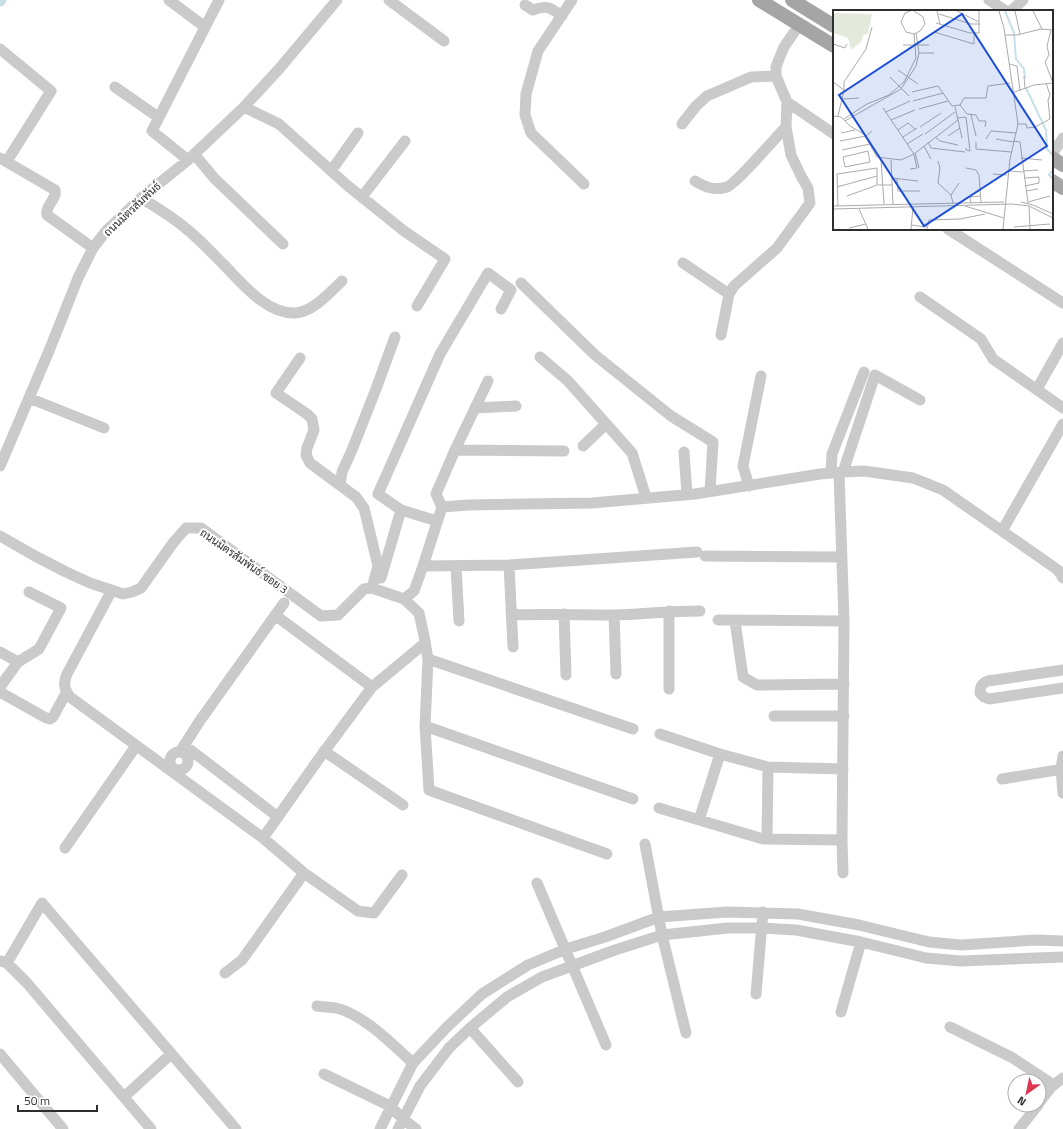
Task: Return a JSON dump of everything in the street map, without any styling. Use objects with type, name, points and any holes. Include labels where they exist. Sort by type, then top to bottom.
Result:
[{"type":"main road","points":[[759,0],[833,45]]},
{"type":"main road","points":[[792,0],[833,25]]},
{"type":"main road","points":[[1053,159],[1063,165]]},
{"type":"main road","points":[[1053,182],[1063,188]]},
{"type":"street","points":[[169,0],[205,27]]},
{"type":"street","points":[[219,0],[152,131],[191,157],[283,244]]},
{"type":"street","name":"ถนนมิตรสัมพันธ์","points":[[1,461],[78,278],[93,248],[106,230],[141,198],[191,157],[244,107],[279,69],[337,0]]},
{"type":"street","points":[[389,0],[444,41]]},
{"type":"street","points":[[572,0],[538,51],[526,94],[525,115],[531,133],[584,184]]},
{"type":"street","points":[[989,0],[1004,10]]},
{"type":"street","points":[[1012,10],[1023,0]]},
{"type":"street","points":[[525,5],[533,10],[544,6],[552,8],[562,16]]},
{"type":"street","points":[[721,335],[729,294],[734,286],[777,248],[810,203],[808,188],[791,155],[786,127],[787,102],[776,76],[776,67],[782,53],[799,25]]},
{"type":"street","points":[[0,49],[51,91],[3,159],[55,190],[55,197],[47,209],[47,215],[93,248]]},
{"type":"street","points":[[682,124],[696,106],[707,96],[751,77],[776,76]]},
{"type":"street","points":[[115,87],[158,117]]},
{"type":"street","points":[[787,102],[833,133]]},
{"type":"street","points":[[244,107],[279,124],[362,197],[404,231],[445,259],[417,306]]},
{"type":"street","points":[[695,181],[705,187],[714,189],[729,186],[786,127]]},
{"type":"street","points":[[331,171],[358,133]]},
{"type":"street","points":[[1053,153],[1063,138]]},
{"type":"street","points":[[362,197],[405,141]]},
{"type":"street","points":[[141,198],[170,215],[189,231],[260,300],[282,311],[295,313],[308,309],[320,301],[342,281]]},
{"type":"street","points":[[950,230],[1063,303]]},
{"type":"street","points":[[683,263],[729,294]]},
{"type":"street","points":[[437,521],[401,510],[378,494],[440,354],[488,273],[511,290],[501,309]]},
{"type":"street","points":[[521,283],[595,355],[671,416],[713,442],[710,491]]},
{"type":"street","points":[[920,297],[981,339],[993,359],[1063,408]]},
{"type":"street","points":[[340,485],[342,472],[376,390],[395,337]]},
{"type":"street","points":[[1037,389],[1063,343]]},
{"type":"street","points":[[540,357],[568,380],[632,452],[646,497]]},
{"type":"street","points":[[300,358],[276,393],[308,414],[312,419],[314,430],[307,448],[308,459],[314,467],[356,497],[364,508],[378,566],[375,589]]},
{"type":"street","points":[[843,873],[844,621],[838,473],[832,454],[864,372]]},
{"type":"street","points":[[838,473],[876,375],[920,400]]},
{"type":"street","points":[[750,486],[743,466],[761,376]]},
{"type":"street","points":[[404,599],[414,591],[442,507],[436,494],[488,381]]},
{"type":"street","points":[[28,398],[104,428]]},
{"type":"street","points":[[475,408],[516,406]]},
{"type":"street","points":[[583,446],[606,424]]},
{"type":"street","points":[[1002,531],[1063,424]]},
{"type":"street","points":[[455,450],[564,451]]},
{"type":"street","points":[[684,452],[687,494]]},
{"type":"street","points":[[442,507],[468,505],[592,503],[687,494],[750,486],[820,474],[864,471],[913,478],[943,490],[1061,570]]},
{"type":"street","points":[[375,589],[401,510]]},
{"type":"street","name":"ถนนมิตรสัมพันธ์ ซอย 3","points":[[0,536],[66,572],[90,583],[123,594],[141,588],[173,543],[186,528],[201,528],[321,616],[338,615],[364,589],[375,589]]},
{"type":"street","points":[[423,566],[509,565],[701,554],[842,557]]},
{"type":"street","points":[[509,565],[513,647]]},
{"type":"street","points":[[456,566],[459,621]]},
{"type":"street","points":[[375,589],[404,599],[419,613],[428,659],[425,726],[429,790],[607,854]]},
{"type":"street","points":[[112,590],[67,674],[64,682],[66,693],[70,697],[136,746],[182,773],[304,873],[358,911],[374,913],[402,875]]},
{"type":"street","points":[[0,687],[18,662],[39,649],[61,608],[29,592]]},
{"type":"street","points":[[165,762],[172,755],[182,749],[199,722],[284,603]]},
{"type":"street","points":[[512,615],[614,615],[669,611],[700,611]]},
{"type":"street","points":[[669,611],[669,689]]},
{"type":"street","points":[[564,614],[566,675]]},
{"type":"street","points":[[275,615],[372,687]]},
{"type":"street","points":[[614,615],[616,674]]},
{"type":"street","points":[[718,620],[844,621]]},
{"type":"street","points":[[735,621],[743,677],[757,685],[844,684]]},
{"type":"street","points":[[263,838],[324,751],[372,687],[425,643]]},
{"type":"street","points":[[0,652],[18,662]]},
{"type":"street","points":[[428,659],[633,729]]},
{"type":"street","points":[[1063,670],[988,681],[983,683],[980,687],[980,693],[989,699],[1063,688]]},
{"type":"street","points":[[0,692],[46,718],[53,717],[66,693]]},
{"type":"street","points":[[774,716],[844,716]]},
{"type":"street","points":[[425,726],[633,799]]},
{"type":"street","points":[[660,734],[720,754],[768,767],[843,769]]},
{"type":"street","points":[[65,848],[136,746]]},
{"type":"street","points":[[182,749],[188,759],[187,765],[182,773]]},
{"type":"street","points":[[182,749],[278,817]]},
{"type":"street","points":[[324,751],[403,805]]},
{"type":"street","points":[[699,820],[720,754]]},
{"type":"street","points":[[1063,756],[1063,793]]},
{"type":"street","points":[[767,839],[768,767]]},
{"type":"street","points":[[1002,779],[1062,769]]},
{"type":"street","points":[[659,808],[763,839],[842,840]]},
{"type":"street","points":[[645,844],[662,935],[686,1033]]},
{"type":"street","points":[[225,973],[242,960],[304,873]]},
{"type":"street","points":[[537,883],[606,1045]]},
{"type":"street","points":[[150,1129],[27,983],[3,962],[42,903],[236,1129]]},
{"type":"street","points":[[380,1129],[390,1106],[413,1063],[446,1028],[482,994],[528,965],[566,949],[659,918],[727,912],[763,912],[798,914],[858,925],[929,942],[961,945],[1036,940],[1063,941]]},
{"type":"street","points":[[756,994],[760,928],[763,912]]},
{"type":"street","points":[[401,1124],[420,1086],[449,1048],[507,997],[542,977],[615,950],[662,935],[728,928],[760,928],[796,930],[861,942],[926,958],[961,961],[1063,957]]},
{"type":"street","points":[[841,1012],[861,942]]},
{"type":"street","points":[[317,1006],[337,1008],[353,1015],[382,1034],[413,1063]]},
{"type":"street","points":[[950,1027],[1011,1058],[1054,1085]]},
{"type":"street","points":[[470,1028],[518,1082]]},
{"type":"street","points":[[0,1054],[64,1129]]},
{"type":"street","points":[[124,1097],[171,1054]]},
{"type":"street","points":[[324,1074],[390,1106],[401,1124],[416,1129]]},
{"type":"street","points":[[1047,1093],[1063,1078]]},
{"type":"street","points":[[1019,1129],[1031,1113]]}]
